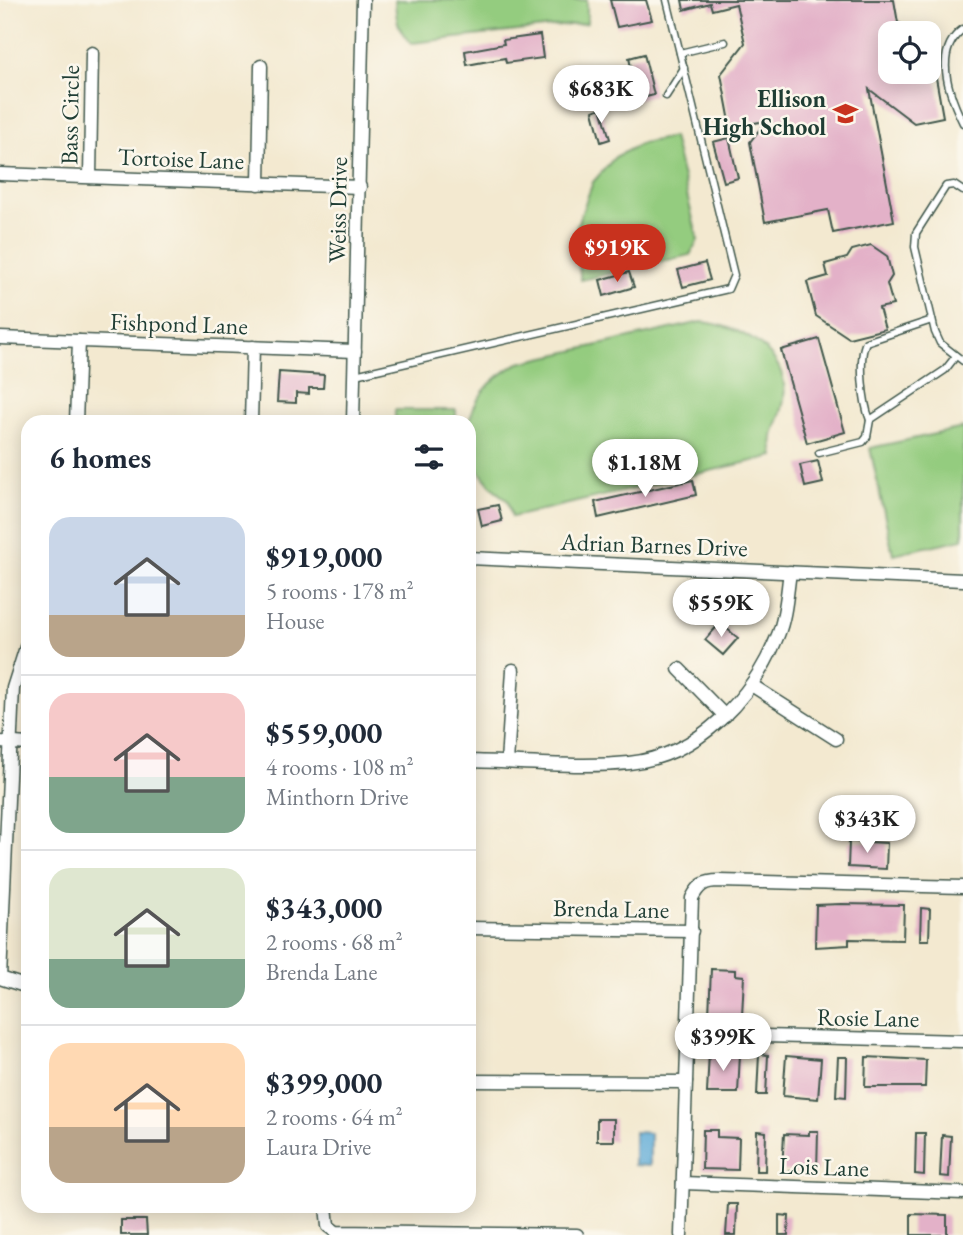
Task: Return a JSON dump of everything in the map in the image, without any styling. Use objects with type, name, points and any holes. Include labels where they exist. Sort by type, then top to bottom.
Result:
[{"type":"street","name":"Weiss Drive","points":[[353,415],[363,0]]},
{"type":"street","name":"Bass Circle","points":[[90,177],[92,53]]},
{"type":"street","points":[[259,184],[261,66]]},
{"type":"street","name":"Tortoise Lane","points":[[0,174],[360,187]]},
{"type":"street","name":"Fishpond Lane","points":[[0,338],[355,351]]},
{"type":"street","points":[[76,415],[79,341]]},
{"type":"street","points":[[251,415],[253,347]]},
{"type":"street","name":"Adrian Barnes Drive","points":[[476,558],[963,580]]},
{"type":"street","points":[[476,761],[638,761],[682,747],[726,716],[753,686],[779,633],[790,572]]},
{"type":"street","points":[[21,663],[13,688],[5,743],[0,978],[21,985]]},
{"type":"street","points":[[679,668],[726,716]]},
{"type":"street","points":[[506,762],[513,670]]},
{"type":"street","points":[[753,686],[835,738]]},
{"type":"street","name":"Brenda Lane","points":[[476,928],[692,931],[692,898],[702,884],[708,881],[963,887]]},
{"type":"street","points":[[681,1235],[692,931]]},
{"type":"street","name":"Rosie Lane","points":[[688,1034],[963,1041]]},
{"type":"street","points":[[476,1081],[686,1082]]},
{"type":"street","name":"Lois Lane","points":[[683,1183],[963,1193]]},
{"type":"street","points":[[327,1213],[328,1227],[336,1232],[577,1235]]},
{"type":"lane","points":[[355,375],[729,289],[734,275],[667,0]]},
{"type":"lane","points":[[963,29],[949,43],[945,57],[949,83],[963,122]]},
{"type":"lane","points":[[680,53],[725,42]]},
{"type":"lane","points":[[666,96],[684,68]]},
{"type":"lane","points":[[963,191],[954,185],[946,186],[916,233],[917,261],[940,343],[963,360]]},
{"type":"lane","points":[[819,453],[863,442],[867,437],[870,420],[864,401],[865,380],[861,364],[861,353],[866,342],[932,320]]},
{"type":"lane","points":[[870,420],[945,370],[956,356]]},
{"type":"green space","points":[[395,0],[587,0],[587,23],[412,43],[398,24]]},
{"type":"green space","points":[[673,137],[698,240],[690,255],[581,280],[574,234],[593,182],[615,157],[642,143]]},
{"type":"green space","points":[[701,322],[731,329],[746,335],[770,355],[784,382],[784,399],[773,440],[774,456],[512,517],[508,501],[489,484],[477,466],[476,415],[471,415],[483,392],[498,376],[519,363]]},
{"type":"green space","points":[[395,410],[456,410],[456,415],[395,415]]},
{"type":"green space","points":[[963,428],[963,539],[893,554],[870,448]]},
{"type":"water","points":[[634,1132],[650,1133],[650,1166],[634,1165]]},
{"type":"building","points":[[610,0],[646,0],[652,20],[617,27]]},
{"type":"building","points":[[682,0],[894,0],[898,21],[878,21],[878,84],[937,84],[943,117],[914,123],[869,89],[894,221],[833,233],[828,210],[765,222],[750,142],[766,121],[731,127],[721,74],[745,43],[736,4],[712,10],[710,3],[684,10]]},
{"type":"building","points":[[540,35],[543,58],[506,63],[505,58],[467,65],[465,51],[504,44],[503,40]]},
{"type":"building","points":[[644,54],[654,95],[638,99],[629,58]]},
{"type":"building","points":[[601,108],[610,139],[601,142],[593,111]]},
{"type":"building","points":[[729,138],[738,178],[724,182],[713,142]]},
{"type":"building","points":[[871,245],[887,256],[892,276],[887,284],[893,305],[879,308],[885,329],[849,338],[816,316],[807,282],[828,276],[825,264],[847,258],[852,250]]},
{"type":"building","points":[[705,263],[710,280],[683,287],[678,270]]},
{"type":"building","points":[[629,272],[634,287],[604,296],[600,280]]},
{"type":"building","points":[[819,339],[845,432],[807,443],[781,350]]},
{"type":"building","points":[[279,372],[324,375],[323,388],[309,388],[309,394],[296,393],[296,403],[277,402]]},
{"type":"building","points":[[818,461],[823,483],[805,487],[800,465]]},
{"type":"building","points":[[693,480],[696,495],[598,518],[595,502]]},
{"type":"building","points":[[498,505],[502,521],[482,526],[478,509]]},
{"type":"building","points":[[720,623],[738,638],[723,655],[705,640]]},
{"type":"building","points":[[849,841],[887,843],[886,869],[848,867]]},
{"type":"building","points":[[816,905],[904,905],[903,940],[849,939],[849,945],[815,947]]},
{"type":"building","points":[[921,908],[930,909],[929,940],[920,940]]},
{"type":"building","points":[[711,969],[735,970],[735,975],[744,976],[742,1016],[709,1015]]},
{"type":"building","points":[[709,1052],[740,1054],[738,1093],[707,1093]]},
{"type":"building","points":[[759,1054],[768,1055],[766,1095],[757,1095]]},
{"type":"building","points":[[786,1056],[821,1059],[818,1099],[783,1096]]},
{"type":"building","points":[[838,1057],[847,1057],[846,1097],[836,1096]]},
{"type":"building","points":[[866,1057],[926,1060],[925,1087],[865,1087]]},
{"type":"building","points":[[597,1119],[614,1119],[614,1141],[597,1141]]},
{"type":"building","points":[[703,1130],[717,1130],[717,1137],[739,1138],[738,1170],[702,1169]]},
{"type":"building","points":[[757,1131],[766,1132],[765,1171],[756,1171]]},
{"type":"building","points":[[809,1131],[818,1131],[817,1172],[782,1171],[784,1134],[809,1135]]},
{"type":"building","points":[[916,1133],[925,1133],[924,1175],[915,1174]]},
{"type":"building","points":[[942,1135],[951,1136],[949,1177],[940,1176]]},
{"type":"building","points":[[728,1204],[737,1204],[736,1235],[726,1235]]},
{"type":"building","points":[[911,1214],[947,1215],[947,1235],[911,1235]]},
{"type":"building","points":[[779,1215],[789,1216],[788,1235],[779,1235]]},
{"type":"building","points":[[121,1220],[146,1220],[147,1235],[121,1235]]},
{"type":"place","name":"Ellison High School","points":[[846,113]]}]
